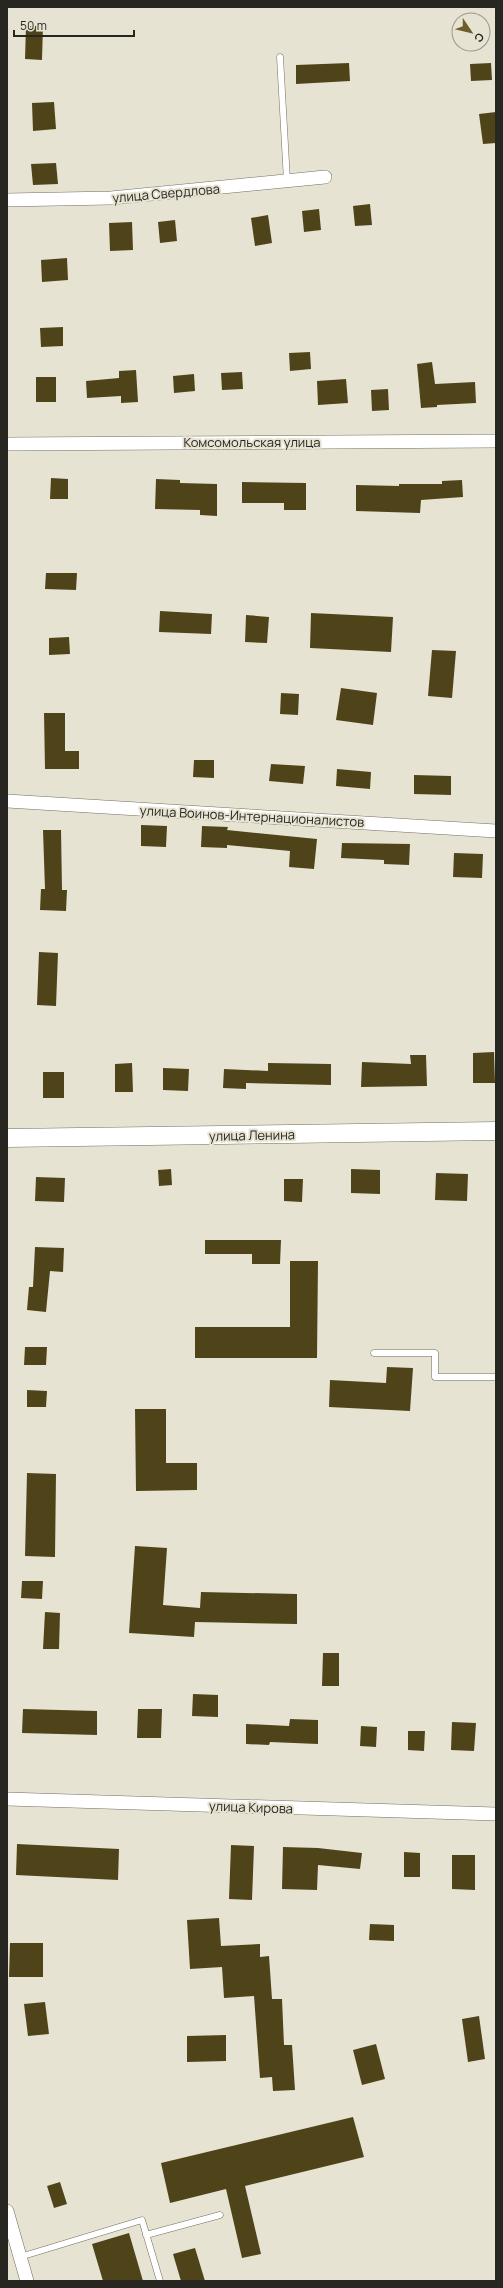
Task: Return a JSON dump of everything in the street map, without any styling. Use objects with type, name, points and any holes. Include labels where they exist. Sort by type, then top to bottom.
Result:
[{"type":"main road","name":"улица Ленина","points":[[7,1138],[496,1131]]},
{"type":"street","name":"улица Свердлова","points":[[7,200],[111,198],[325,177]]},
{"type":"street","name":"Комсомольская улица","points":[[7,444],[496,441]]},
{"type":"street","name":"улица Воинов-Интернационалистов","points":[[7,801],[496,831]]},
{"type":"street","name":"улица Кирова","points":[[7,1799],[496,1814]]},
{"type":"street","points":[[7,2211],[27,2281]]},
{"type":"lane","points":[[280,57],[287,181]]},
{"type":"lane","points":[[374,1353],[435,1353],[435,1377],[496,1377]]},
{"type":"lane","points":[[146,2235],[220,2215]]},
{"type":"lane","points":[[20,2257],[142,2220],[160,2281]]},
{"type":"building","points":[[26,26],[43,26],[42,60],[25,59]]},
{"type":"building","points":[[349,63],[350,81],[296,84],[296,65]]},
{"type":"building","points":[[491,63],[492,80],[471,81],[470,64]]},
{"type":"building","points":[[54,102],[56,129],[33,131],[32,103]]},
{"type":"building","points":[[496,112],[496,143],[483,144],[479,114]]},
{"type":"building","points":[[56,163],[58,184],[33,185],[31,164]]},
{"type":"building","points":[[370,204],[372,225],[355,226],[353,206]]},
{"type":"building","points":[[319,209],[321,230],[304,232],[302,211]]},
{"type":"building","points":[[268,215],[272,243],[255,246],[251,218]]},
{"type":"building","points":[[175,220],[177,241],[160,243],[158,222]]},
{"type":"building","points":[[132,222],[133,250],[110,251],[109,223]]},
{"type":"building","points":[[67,258],[68,280],[42,282],[41,260]]},
{"type":"building","points":[[63,327],[63,346],[41,347],[40,328]]},
{"type":"building","points":[[310,352],[311,369],[290,371],[289,353]]},
{"type":"building","points":[[432,362],[435,384],[475,382],[476,403],[437,405],[437,407],[421,408],[417,364]]},
{"type":"building","points":[[136,370],[138,402],[121,403],[121,396],[87,398],[86,381],[119,378],[119,371]]},
{"type":"building","points":[[242,372],[243,389],[222,390],[221,373]]},
{"type":"building","points":[[194,374],[195,391],[174,393],[173,376]]},
{"type":"building","points":[[36,377],[56,377],[56,402],[36,402]]},
{"type":"building","points":[[346,379],[348,403],[318,405],[317,381]]},
{"type":"building","points":[[388,389],[389,410],[372,411],[371,390]]},
{"type":"building","points":[[51,478],[68,479],[68,499],[50,499]]},
{"type":"building","points":[[156,479],[180,480],[180,483],[217,484],[217,516],[200,515],[200,510],[155,509]]},
{"type":"building","points":[[462,480],[463,497],[421,500],[420,513],[356,511],[356,485],[399,486],[399,484],[442,484],[442,481]]},
{"type":"building","points":[[242,482],[306,483],[306,510],[284,510],[284,503],[242,503]]},
{"type":"building","points":[[46,573],[77,573],[76,590],[45,589]]},
{"type":"building","points":[[160,611],[212,614],[211,634],[159,632]]},
{"type":"building","points":[[311,613],[393,617],[391,652],[310,648]]},
{"type":"building","points":[[246,615],[269,617],[267,643],[245,642]]},
{"type":"building","points":[[69,637],[70,654],[49,655],[49,638]]},
{"type":"building","points":[[432,650],[456,651],[452,698],[428,696]]},
{"type":"building","points":[[341,688],[377,693],[373,725],[336,720]]},
{"type":"building","points":[[281,693],[299,694],[298,715],[280,714]]},
{"type":"building","points":[[44,713],[65,713],[65,751],[79,751],[79,769],[45,769]]},
{"type":"building","points":[[194,760],[214,760],[214,778],[193,777]]},
{"type":"building","points":[[271,764],[305,766],[303,784],[269,781]]},
{"type":"building","points":[[337,769],[371,772],[370,789],[336,786]]},
{"type":"building","points":[[414,775],[451,776],[451,795],[414,794]]},
{"type":"building","points":[[141,825],[167,826],[166,847],[141,846]]},
{"type":"building","points":[[202,826],[228,827],[227,830],[317,839],[314,869],[289,867],[290,851],[227,845],[227,848],[201,847]]},
{"type":"building","points":[[43,830],[61,830],[62,890],[67,890],[66,911],[40,910],[41,889],[45,889]]},
{"type":"building","points":[[342,843],[410,844],[409,865],[384,864],[384,860],[341,858]]},
{"type":"building","points":[[454,853],[483,854],[482,878],[453,877]]},
{"type":"building","points":[[39,952],[58,953],[56,1006],[37,1005]]},
{"type":"building","points":[[494,1052],[495,1083],[473,1083],[473,1053]]},
{"type":"building","points":[[410,1055],[426,1055],[427,1086],[361,1087],[362,1062],[411,1064]]},
{"type":"building","points":[[132,1063],[133,1092],[115,1092],[115,1064]]},
{"type":"building","points":[[268,1063],[331,1064],[331,1085],[246,1083],[246,1089],[223,1088],[224,1069],[268,1071]]},
{"type":"building","points":[[163,1068],[189,1069],[188,1091],[163,1090]]},
{"type":"building","points":[[43,1072],[64,1072],[64,1098],[43,1098]]},
{"type":"building","points":[[171,1169],[172,1185],[159,1186],[158,1170]]},
{"type":"building","points":[[351,1169],[380,1170],[380,1194],[351,1193]]},
{"type":"building","points":[[436,1173],[468,1174],[467,1201],[435,1200]]},
{"type":"building","points":[[36,1177],[65,1178],[64,1202],[35,1201]]},
{"type":"building","points":[[284,1179],[303,1179],[302,1202],[284,1201]]},
{"type":"building","points":[[205,1240],[281,1240],[280,1264],[252,1264],[252,1254],[205,1254]]},
{"type":"building","points":[[35,1247],[64,1248],[63,1272],[50,1271],[46,1312],[27,1310],[29,1287],[33,1287]]},
{"type":"building","points":[[290,1261],[318,1261],[317,1358],[195,1358],[195,1327],[290,1327]]},
{"type":"building","points":[[25,1347],[47,1347],[46,1365],[24,1365]]},
{"type":"building","points":[[387,1367],[413,1368],[410,1411],[329,1407],[330,1380],[386,1383]]},
{"type":"building","points":[[27,1390],[47,1391],[46,1407],[27,1407]]},
{"type":"building","points":[[135,1409],[166,1409],[166,1463],[197,1463],[197,1490],[136,1491]]},
{"type":"building","points":[[27,1473],[56,1474],[55,1557],[25,1556]]},
{"type":"building","points":[[135,1546],[167,1548],[163,1605],[200,1608],[201,1592],[297,1594],[297,1624],[195,1622],[194,1637],[129,1633]]},
{"type":"building","points":[[22,1581],[43,1581],[42,1599],[21,1598]]},
{"type":"building","points":[[45,1612],[60,1613],[59,1649],[43,1649]]},
{"type":"building","points":[[323,1653],[339,1653],[339,1686],[322,1686]]},
{"type":"building","points":[[193,1694],[218,1695],[218,1717],[192,1716]]},
{"type":"building","points":[[23,1709],[97,1711],[97,1735],[22,1733]]},
{"type":"building","points":[[138,1709],[162,1709],[161,1738],[137,1738]]},
{"type":"building","points":[[290,1719],[318,1720],[318,1744],[270,1742],[269,1745],[246,1744],[246,1724],[289,1726]]},
{"type":"building","points":[[452,1722],[476,1723],[474,1751],[451,1750]]},
{"type":"building","points":[[361,1726],[377,1727],[376,1747],[360,1746]]},
{"type":"building","points":[[408,1731],[425,1731],[424,1751],[408,1750]]},
{"type":"building","points":[[17,1844],[119,1849],[118,1880],[16,1875]]},
{"type":"building","points":[[231,1845],[254,1846],[252,1900],[229,1899]]},
{"type":"building","points":[[283,1847],[318,1848],[362,1853],[360,1869],[318,1865],[317,1890],[282,1889]]},
{"type":"building","points":[[404,1852],[420,1853],[420,1877],[404,1877]]},
{"type":"building","points":[[452,1855],[475,1855],[475,1890],[452,1889]]},
{"type":"building","points":[[219,1918],[221,1946],[260,1944],[260,1957],[269,1956],[272,1999],[282,1999],[284,2045],[292,2045],[295,2090],[273,2091],[272,2077],[260,2078],[254,1996],[224,1998],[222,1967],[190,1969],[187,1920]]},
{"type":"building","points":[[370,1924],[394,1925],[394,1941],[369,1940]]},
{"type":"building","points":[[10,1943],[43,1943],[43,1977],[9,1977]]},
{"type":"building","points":[[45,2002],[49,2034],[28,2036],[24,2004]]},
{"type":"building","points":[[479,2016],[485,2059],[468,2062],[462,2019]]},
{"type":"building","points":[[226,2035],[226,2061],[187,2062],[187,2036]]},
{"type":"building","points":[[376,2044],[385,2079],[362,2085],[353,2050]]},
{"type":"building","points":[[353,2117],[364,2157],[245,2186],[261,2254],[242,2258],[226,2189],[170,2203],[161,2163]]},
{"type":"building","points":[[60,2182],[67,2204],[54,2208],[47,2186]]},
{"type":"building","points":[[129,2233],[143,2281],[103,2281],[92,2244]]},
{"type":"building","points":[[195,2248],[205,2281],[181,2281],[173,2254]]}]
